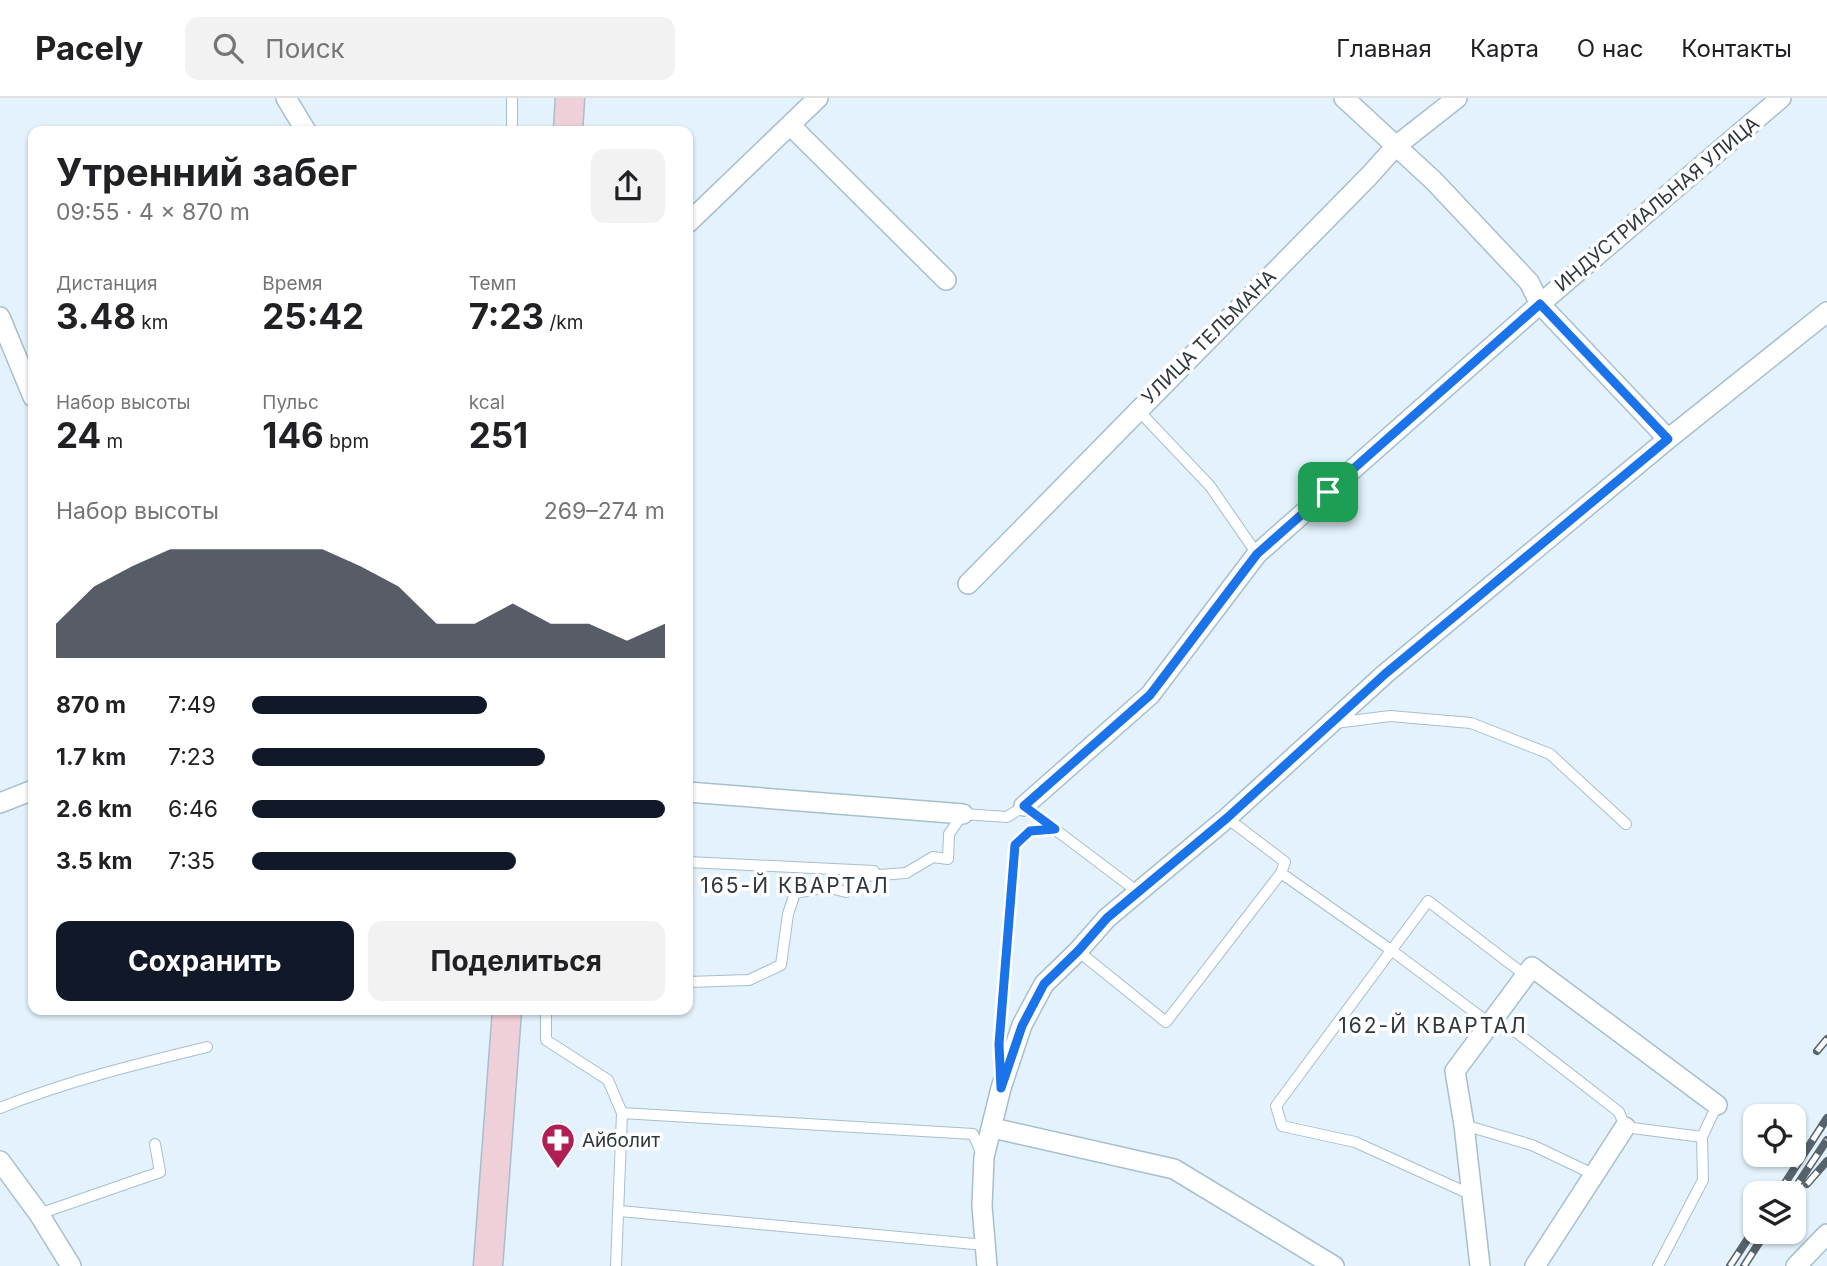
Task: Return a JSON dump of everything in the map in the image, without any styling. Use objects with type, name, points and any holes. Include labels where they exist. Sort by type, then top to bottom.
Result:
[{"type":"main road","points":[[568,126],[570,98]]},
{"type":"main road","points":[[488,1266],[507,1015]]},
{"type":"street","points":[[286,98],[303,126]]},
{"type":"street","points":[[693,218],[818,98]]},
{"type":"street","points":[[1344,98],[1434,181],[1529,282],[1540,304],[1668,439]]},
{"type":"street","name":"УЛИЦА ТЕЛЬМАНА","points":[[968,584],[1369,176],[1395,146],[1457,98]]},
{"type":"street","name":"ИНДУСТРИАЛЬНАЯ УЛИЦА","points":[[1024,806],[1150,695],[1257,554],[1540,304],[1782,98]]},
{"type":"street","points":[[791,126],[946,280]]},
{"type":"street","points":[[987,1266],[982,1206],[984,1157],[1001,1088],[1022,1026],[1044,984],[1107,918],[1227,818],[1327,724],[1385,674],[1668,439],[1827,312]]},
{"type":"street","points":[[0,317],[28,385]]},
{"type":"street","points":[[0,803],[28,792]]},
{"type":"street","points":[[693,792],[963,814]]},
{"type":"street","points":[[1480,1266],[1455,1071],[1532,967],[1717,1105]]},
{"type":"street","points":[[1535,1266],[1625,1127]]},
{"type":"street","points":[[993,1128],[1174,1169],[1335,1266]]},
{"type":"street","points":[[0,1161],[39,1214],[71,1266]]},
{"type":"street","points":[[1796,1266],[1827,1234]]},
{"type":"lane","points":[[512,98],[512,126]]},
{"type":"lane","points":[[1138,410],[1210,486],[1257,554]]},
{"type":"lane","points":[[1327,724],[1390,716],[1471,723],[1550,754],[1626,824]]},
{"type":"lane","points":[[693,982],[749,980],[781,965],[788,914],[795,893],[827,887],[846,892],[866,876],[906,873],[933,857],[947,859],[949,834],[963,814],[1007,817],[1024,806],[1138,892]]},
{"type":"lane","points":[[1078,951],[1166,1022],[1281,873],[1285,862],[1227,818]]},
{"type":"lane","points":[[1001,1088],[999,1044],[1015,845],[1030,831],[1055,829]]},
{"type":"lane","points":[[693,862],[906,873]]},
{"type":"lane","points":[[1281,873],[1489,1023]]},
{"type":"lane","points":[[1472,1195],[1354,1142],[1282,1126],[1276,1106],[1429,901],[1525,975]]},
{"type":"lane","points":[[546,1015],[546,1040],[608,1080],[622,1113],[616,1266]]},
{"type":"lane","points":[[1516,1032],[1619,1112],[1625,1127],[1702,1136]]},
{"type":"lane","points":[[0,1108],[89,1076],[207,1047]]},
{"type":"lane","points":[[1658,1266],[1703,1180],[1702,1136],[1717,1105]]},
{"type":"lane","points":[[622,1113],[973,1134],[984,1157]]},
{"type":"lane","points":[[1464,1125],[1532,1145],[1595,1175]]},
{"type":"lane","points":[[39,1214],[160,1172],[155,1144]]},
{"type":"lane","points":[[620,1210],[985,1245]]},
{"type":"railway","points":[[1817,1051],[1827,1039]]},
{"type":"railway","points":[[1786,1181],[1827,1118]]},
{"type":"railway","points":[[1800,1181],[1827,1140]]},
{"type":"railway","points":[[1807,1184],[1827,1161]]},
{"type":"railway","points":[[1730,1266],[1744,1244]]},
{"type":"railway","points":[[1744,1266],[1758,1244]]},
{"type":"place","name":"Айболит","points":[[558,1170]]},
{"type":"district","name":"165-Й КВАРТАЛ","points":[[795,885]]},
{"type":"district","name":"162-Й КВАРТАЛ","points":[[1433,1025]]},
{"type":"route","points":[[1540,304],[1668,439],[1385,674],[1327,724],[1227,818],[1107,918],[1044,984],[1022,1026],[1001,1088],[999,1044],[1015,845],[1030,831],[1055,829],[1024,806],[1150,695],[1257,554],[1328,492],[1540,304]]}]
